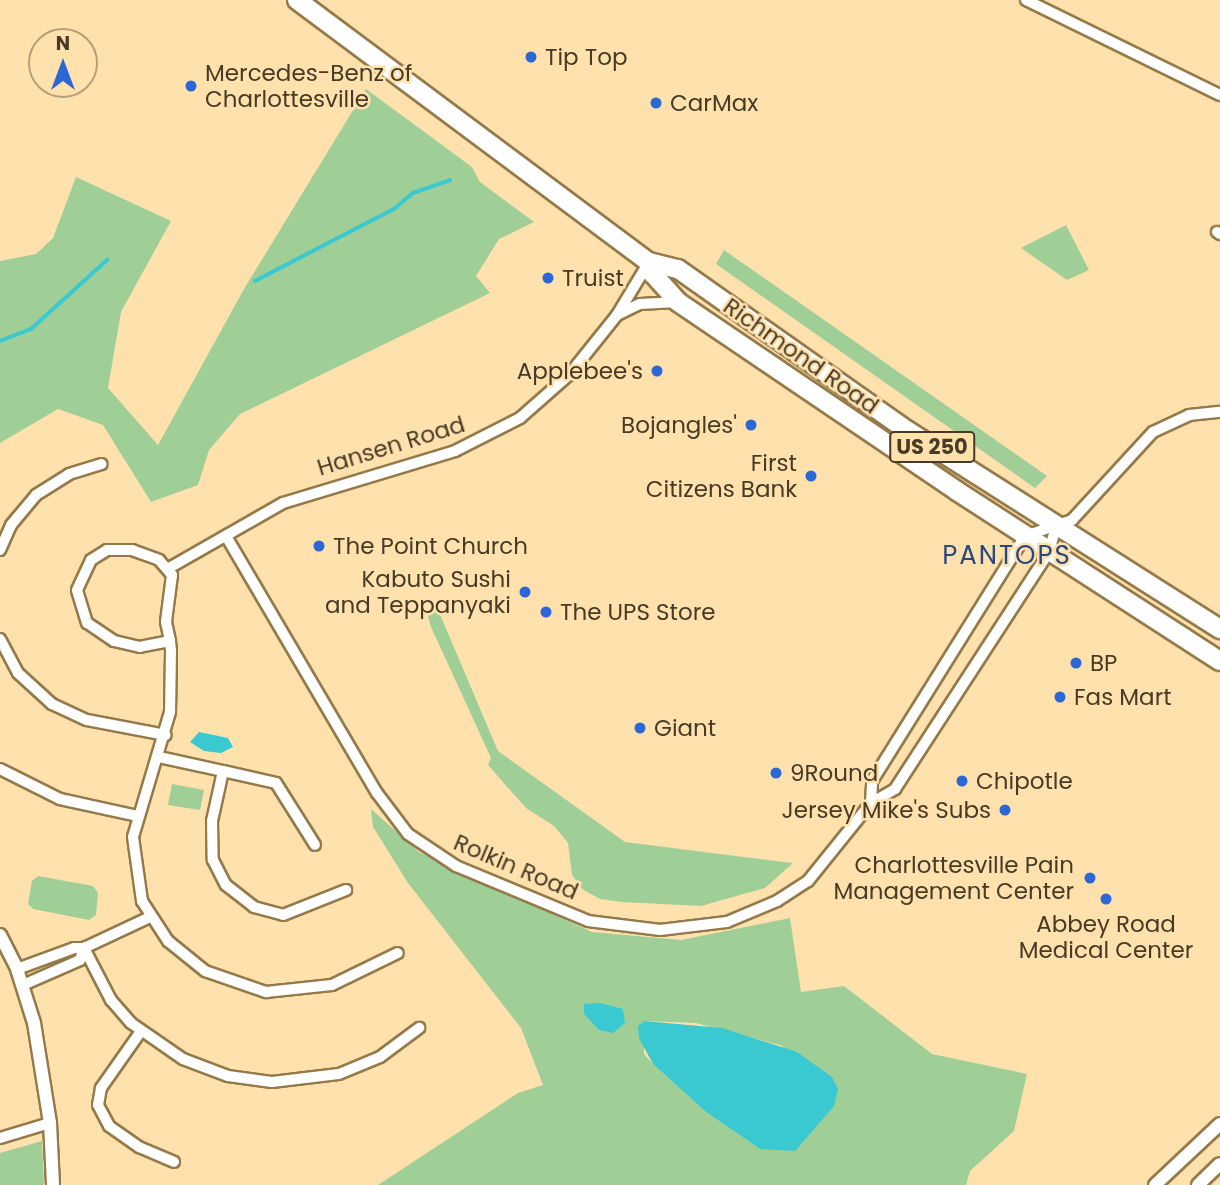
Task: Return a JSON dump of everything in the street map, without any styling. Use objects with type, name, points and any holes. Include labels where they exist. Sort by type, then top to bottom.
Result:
[{"type":"highway","name":"Richmond Road","points":[[297,0],[649,262],[678,269],[908,431],[1220,629]]},
{"type":"highway","name":"Richmond Road","points":[[649,262],[653,274],[678,302],[1049,552],[1220,661]]},
{"type":"street","points":[[1026,0],[1220,95]]},
{"type":"street","name":"Hansen Road","points":[[169,568],[303,495],[455,451],[491,436],[548,397],[617,315],[649,262]]},
{"type":"street","points":[[617,315],[640,304],[678,302]]},
{"type":"street","points":[[1025,536],[1072,520],[1153,432],[1189,415],[1220,412]]},
{"type":"street","points":[[0,550],[11,525],[36,495],[69,474],[101,464]]},
{"type":"street","name":"Rolkin Road","points":[[226,536],[398,822],[444,860],[588,921],[636,929],[689,929],[727,922],[802,886],[871,803],[895,789],[1049,552],[1056,526]]},
{"type":"street","name":"Rolkin Road","points":[[871,803],[872,781],[1025,536]]},
{"type":"street","points":[[170,641],[140,647],[107,639],[87,623],[77,590],[84,569],[107,550],[132,550],[169,568],[173,583],[166,622],[170,641],[166,735],[137,816],[134,868],[150,917],[185,957],[248,989],[288,992],[332,985],[398,953]]},
{"type":"street","points":[[0,639],[19,673],[52,704],[87,720],[166,735]]},
{"type":"street","points":[[159,757],[276,783],[316,845]]},
{"type":"street","points":[[0,769],[60,799],[137,816]]},
{"type":"street","points":[[223,771],[212,821],[213,860],[226,885],[254,907],[283,915],[346,890]]},
{"type":"street","points":[[17,969],[74,948],[84,948],[150,917]]},
{"type":"street","points":[[0,935],[17,969],[34,1023],[50,1123],[53,1185]]},
{"type":"street","points":[[23,985],[80,960],[84,948]]},
{"type":"street","points":[[84,948],[111,1000],[141,1031],[205,1069],[272,1082],[320,1078],[358,1067],[419,1028]]},
{"type":"street","points":[[141,1031],[101,1088],[98,1105],[109,1126],[139,1147],[174,1162]]},
{"type":"street","points":[[0,1138],[50,1123]]},
{"type":"street","points":[[1155,1185],[1220,1124]]},
{"type":"street","points":[[1198,1185],[1220,1164]]},
{"type":"green space","points":[[366,89],[472,167],[480,182],[534,222],[499,239],[476,276],[490,293],[240,414],[209,450],[198,485],[151,502],[103,425],[58,409],[0,443],[0,261],[36,254],[53,238],[76,177],[171,221],[121,312],[108,388],[158,445],[244,289]]},
{"type":"green space","points":[[1066,225],[1089,270],[1067,280],[1021,248]]},
{"type":"green space","points":[[724,250],[1047,476],[1035,488],[716,264]]},
{"type":"green space","points":[[433,598],[498,751],[625,842],[793,863],[765,888],[701,906],[600,899],[582,889],[572,875],[568,843],[554,826],[526,808],[488,765],[491,758],[431,627],[427,613]]},
{"type":"green space","points":[[172,784],[204,790],[200,810],[168,805]]},
{"type":"green space","points":[[371,809],[419,852],[592,932],[681,940],[790,918],[801,992],[844,986],[932,1054],[1027,1074],[1014,1131],[970,1171],[966,1185],[378,1185],[518,1093],[543,1085],[521,1028],[408,883],[373,827]],"holes":[[[644,1021],[696,1023],[783,1046],[760,1149],[706,1112],[644,1054]]]},
{"type":"green space","points":[[38,876],[93,886],[98,893],[96,915],[89,920],[33,909],[28,904],[32,881]]},
{"type":"green space","points":[[42,1141],[44,1185],[0,1185],[0,1153]]},
{"type":"water","points":[[199,732],[228,738],[233,747],[221,753],[204,751],[190,742]]},
{"type":"water","points":[[600,1003],[623,1009],[625,1023],[613,1033],[599,1030],[584,1014],[584,1004]]},
{"type":"water","points":[[644,1021],[722,1028],[797,1052],[832,1077],[838,1089],[834,1106],[795,1151],[760,1149],[706,1112],[653,1064],[639,1038],[638,1026]]},
{"type":"waterway","points":[[255,281],[394,209],[413,193],[450,180]]},
{"type":"waterway","points":[[0,341],[31,329],[107,260]]},
{"type":"place","name":"Tip Top","points":[[531,57]]},
{"type":"place","name":"Mercedes-Benz of Charlottesville","points":[[191,86]]},
{"type":"place","name":"CarMax","points":[[656,103]]},
{"type":"place","name":"Truist","points":[[548,278]]},
{"type":"place","name":"Applebee's","points":[[657,371]]},
{"type":"place","name":"Bojangles'","points":[[751,425]]},
{"type":"place","name":"First Citizens Bank","points":[[811,476]]},
{"type":"place","name":"The Point Church","points":[[319,546]]},
{"type":"place","name":"Kabuto Sushi and Teppanyaki","points":[[525,592]]},
{"type":"place","name":"The UPS Store","points":[[546,612]]},
{"type":"place","name":"BP","points":[[1076,663]]},
{"type":"place","name":"Fas Mart","points":[[1060,697]]},
{"type":"place","name":"Giant","points":[[640,728]]},
{"type":"place","name":"9Round","points":[[776,773]]},
{"type":"place","name":"Chipotle","points":[[962,781]]},
{"type":"place","name":"Jersey Mike's Subs","points":[[1005,810]]},
{"type":"place","name":"Charlottesville Pain Management Center","points":[[1090,878]]},
{"type":"place","name":"Abbey Road Medical Center","points":[[1106,899]]},
{"type":"district","name":"PANTOPS","points":[[1007,556]]}]
